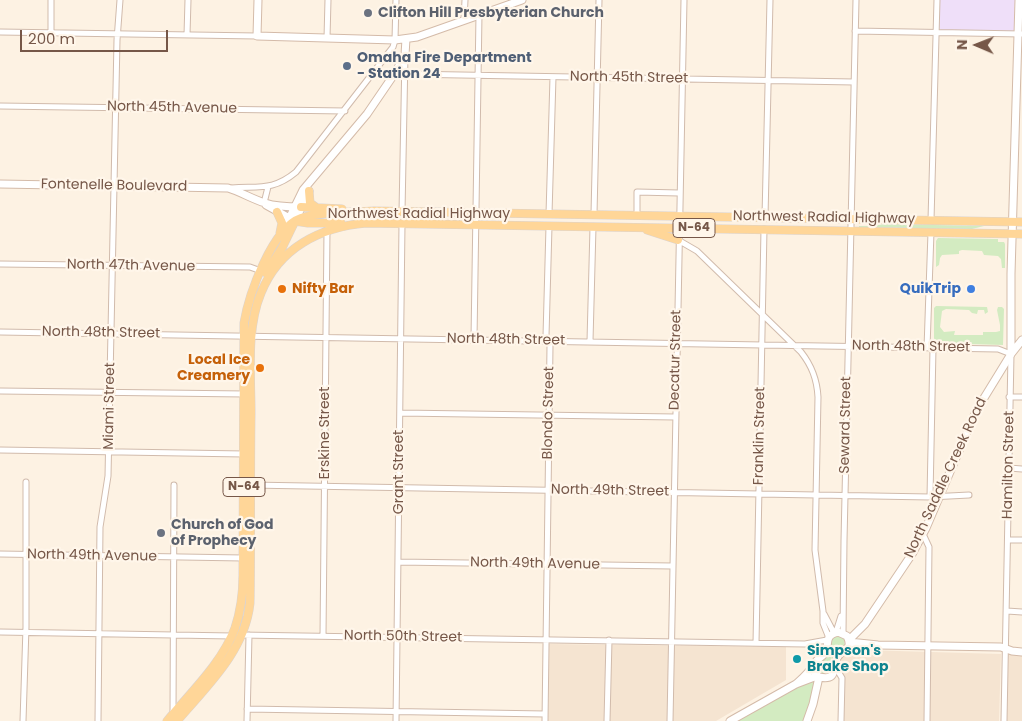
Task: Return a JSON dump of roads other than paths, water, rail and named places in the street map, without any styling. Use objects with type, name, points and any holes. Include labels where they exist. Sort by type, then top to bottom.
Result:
[{"type":"main road","points":[[258,0],[257,36],[395,40],[406,39],[522,0]]},
{"type":"main road","name":"Hamilton Street","points":[[1011,354],[1013,222],[1017,166],[1020,34],[1019,0]]},
{"type":"main road","points":[[258,303],[261,282],[282,248],[303,190],[367,114],[405,55],[406,39]]},
{"type":"main road","points":[[298,207],[315,178]]},
{"type":"main road","name":"Fontenelle Boulevard","points":[[0,184],[228,188],[264,203]]},
{"type":"main road","points":[[309,191],[310,203],[317,208]]},
{"type":"main road","points":[[264,203],[374,212]]},
{"type":"main road","points":[[264,203],[292,220],[308,224],[366,223]]},
{"type":"main road","points":[[277,212],[282,222],[280,234]]},
{"type":"main road","name":"Northwest Radial Highway","points":[[173,719],[224,665],[246,635],[250,604],[248,304],[261,270],[280,234],[292,220],[317,215],[374,212],[477,212],[1022,222]]},
{"type":"main road","name":"Northwest Radial Highway","points":[[173,719],[206,675],[231,636],[240,609],[243,587],[245,394],[248,336],[269,276],[280,262],[302,242],[327,230],[366,223],[1022,234]]},
{"type":"main road","points":[[631,227],[667,235],[678,240]]},
{"type":"main road","name":"North Saddle Creek Road","points":[[839,637],[861,625],[870,616],[912,554],[923,534],[976,411],[1011,354],[1022,340]]},
{"type":"main road","points":[[730,721],[796,684],[811,671],[815,662],[839,637],[846,650],[837,659],[835,672],[796,684]]},
{"type":"main road","name":"North 50th Street","points":[[839,637],[878,645]]},
{"type":"main road","name":"North 50th Street","points":[[846,650],[878,645],[1001,648],[1022,652]]},
{"type":"main road","points":[[814,666],[814,672],[823,677]]},
{"type":"main road","points":[[807,721],[823,677]]},
{"type":"street","points":[[51,0],[51,33]]},
{"type":"street","name":"Miami Street","points":[[98,721],[100,519],[107,483],[120,0]]},
{"type":"street","points":[[187,35],[188,0]]},
{"type":"street","points":[[327,38],[328,0]]},
{"type":"street","points":[[395,40],[396,0]]},
{"type":"street","points":[[464,19],[465,0]]},
{"type":"street","points":[[594,214],[599,0]]},
{"type":"street","name":"Decatur Street","points":[[670,721],[684,0]]},
{"type":"street","points":[[765,217],[770,0]]},
{"type":"street","name":"Seward Street","points":[[839,637],[842,611],[856,0]]},
{"type":"street","points":[[932,220],[937,0]]},
{"type":"street","points":[[474,339],[479,14]]},
{"type":"street","points":[[855,31],[1020,34]]},
{"type":"street","points":[[0,32],[257,36]]},
{"type":"street","name":"Fontenelle Boulevard","points":[[228,188],[268,187],[282,182],[296,172],[394,47],[395,40]]},
{"type":"street","points":[[402,212],[405,55]]},
{"type":"street","name":"North 45th Street","points":[[405,74],[854,82]]},
{"type":"street","points":[[549,214],[552,77]]},
{"type":"street","name":"North 45th Avenue","points":[[0,106],[345,111]]},
{"type":"street","points":[[264,203],[268,187]]},
{"type":"street","points":[[637,215],[637,192],[679,193]]},
{"type":"street","name":"Grant Street","points":[[396,721],[402,224]]},
{"type":"street","name":"Blondo Street","points":[[545,721],[550,346],[546,336],[548,226]]},
{"type":"street","points":[[590,341],[593,227]]},
{"type":"street","name":"Franklin Street","points":[[756,643],[764,229]]},
{"type":"street","name":"Erskine Street","points":[[323,636],[327,230]]},
{"type":"street","points":[[930,497],[931,232]]},
{"type":"street","points":[[678,240],[698,251],[793,345],[810,365],[818,387],[815,556],[823,611],[839,637]]},
{"type":"street","name":"North 47th Avenue","points":[[0,264],[250,267],[261,270]]},
{"type":"street","name":"North 48th Street","points":[[0,332],[998,349],[1011,354]]},
{"type":"street","name":"Hamilton Street","points":[[1004,721],[1011,354]]},
{"type":"street","points":[[0,391],[245,394]]},
{"type":"street","points":[[1010,397],[1022,397]]},
{"type":"street","points":[[400,413],[675,417]]},
{"type":"street","points":[[0,450],[244,454]]},
{"type":"street","points":[[1009,468],[1022,469]]},
{"type":"street","points":[[23,721],[26,482]]},
{"type":"street","points":[[173,719],[174,485]]},
{"type":"street","name":"North 49th Street","points":[[250,485],[930,497],[969,495]]},
{"type":"street","points":[[923,534],[929,547],[926,721]]},
{"type":"street","points":[[1008,540],[1022,540]]},
{"type":"street","name":"North 49th Avenue","points":[[0,554],[243,558]]},
{"type":"street","name":"North 49th Avenue","points":[[398,562],[672,566]]},
{"type":"street","points":[[1007,612],[1022,612]]},
{"type":"street","name":"North 50th Street","points":[[0,632],[805,644],[820,643],[839,637]]},
{"type":"street","points":[[246,635],[247,721]]},
{"type":"street","points":[[608,721],[609,640]]},
{"type":"street","points":[[805,644],[818,648],[821,652],[821,657]]},
{"type":"street","points":[[836,668],[842,675],[841,721]]},
{"type":"street","points":[[823,677],[838,677],[842,683]]},
{"type":"street","points":[[247,709],[545,714]]},
{"type":"place","name":"Clifton Hill Presbyterian Church","points":[[368,13]]},
{"type":"place","name":"Omaha Fire Department - Station 24","points":[[347,66]]},
{"type":"place","name":"Nifty Bar","points":[[282,289]]},
{"type":"place","name":"QuikTrip","points":[[971,289]]},
{"type":"place","name":"Local Ice Creamery","points":[[260,368]]},
{"type":"place","name":"Church of God of Prophecy","points":[[161,533]]},
{"type":"place","name":"Simpson's Brake Shop","points":[[797,659]]}]
